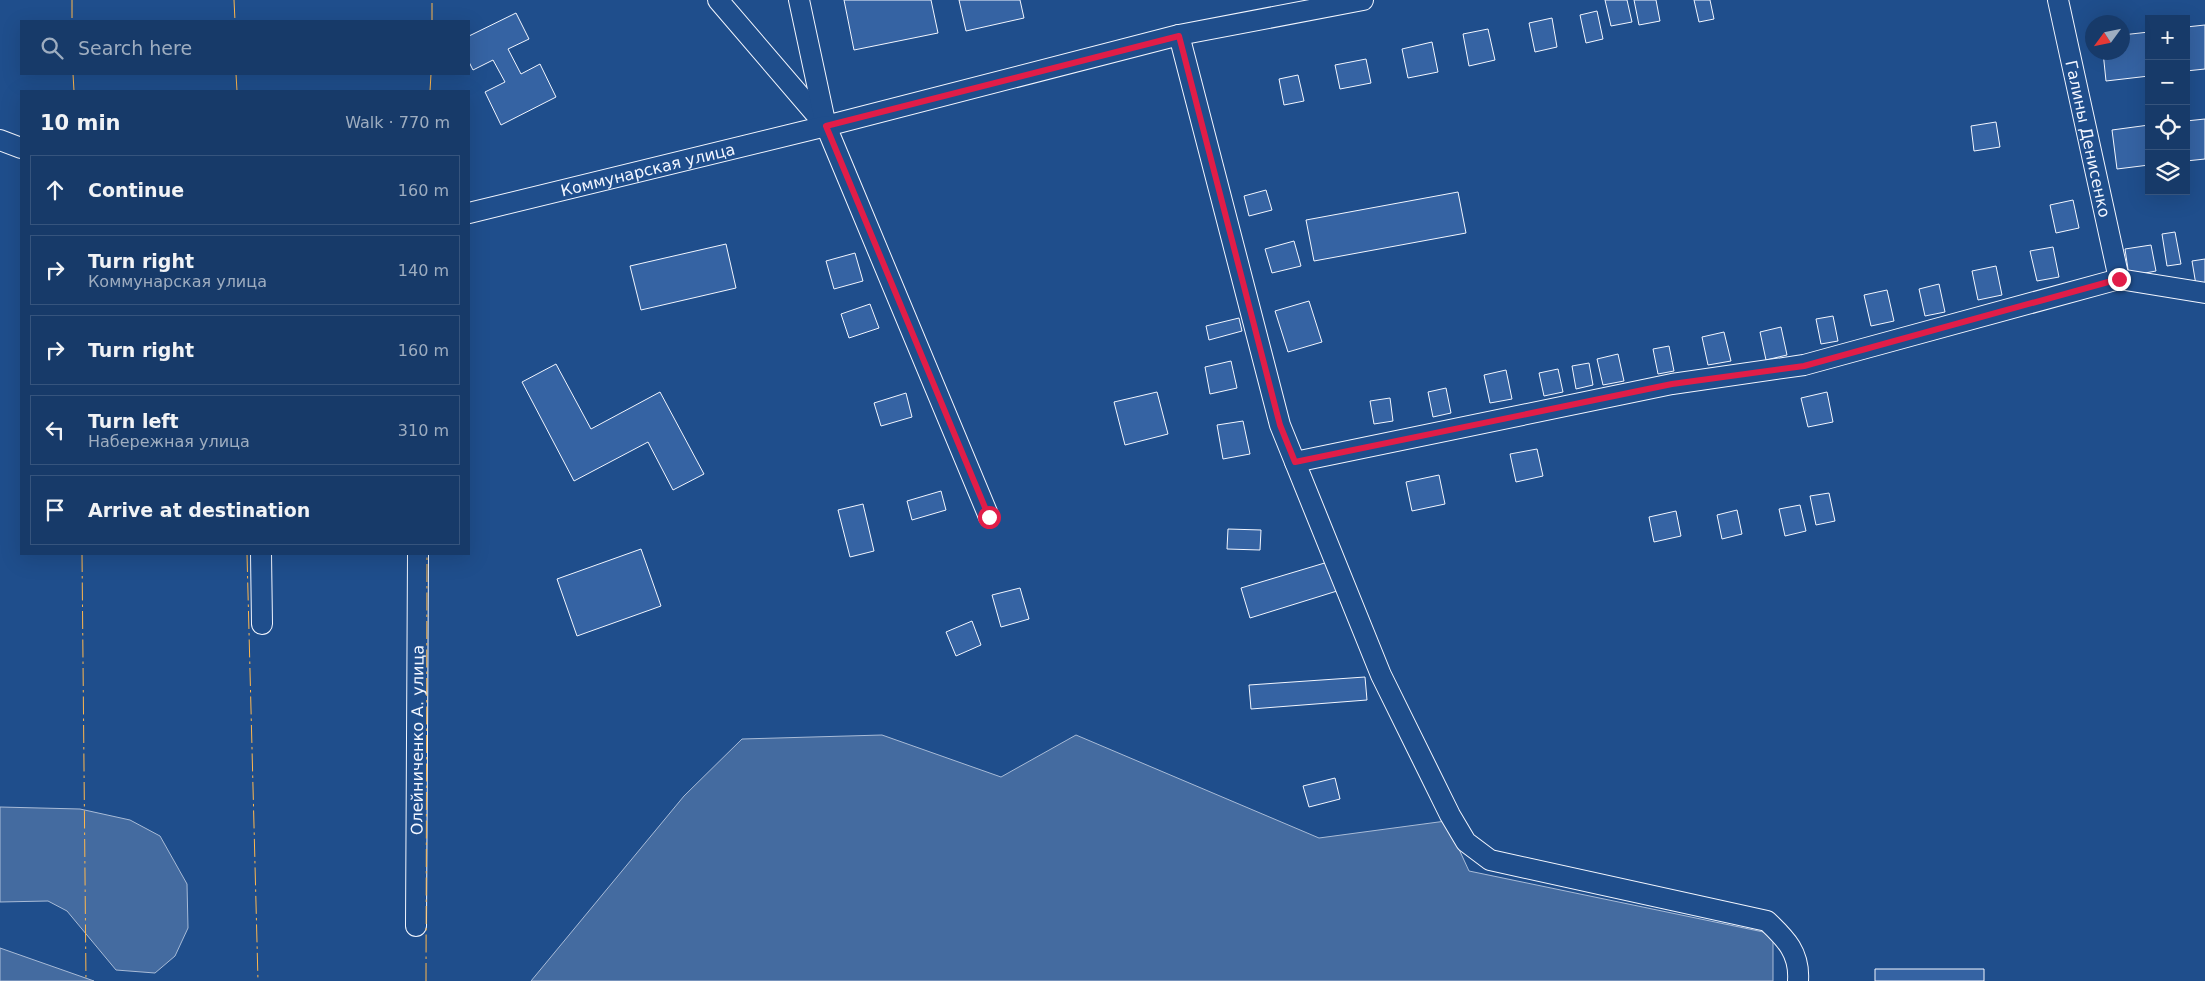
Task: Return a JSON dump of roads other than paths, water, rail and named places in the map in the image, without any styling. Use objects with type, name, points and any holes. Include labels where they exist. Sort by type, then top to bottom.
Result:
[{"type":"street","points":[[718,0],[826,126]]},
{"type":"street","points":[[799,0],[826,126],[989,517]]},
{"type":"street","name":"Коммунарская улица","points":[[470,213],[826,126],[1179,36],[1363,0]]},
{"type":"street","name":"Галины Денисенко","points":[[2058,0],[2119,279]]},
{"type":"street","points":[[1179,36],[1280,425],[1381,675],[1450,815],[1466,842],[1490,860],[1767,921],[1789,942],[1799,970],[1798,981]]},
{"type":"street","points":[[0,140],[20,148]]},
{"type":"street","points":[[1295,462],[1672,384],[1804,366],[2119,279],[2205,293]]},
{"type":"street","points":[[261,555],[262,624]]},
{"type":"street","name":"Олейниченко А. улица","points":[[416,926],[418,555]]},
{"type":"water","points":[[882,735],[1001,777],[1076,735],[1319,838],[1446,821],[1469,871],[1773,934],[1773,981],[531,981],[684,796],[742,739]]},
{"type":"water","points":[[0,807],[80,809],[130,820],[160,836],[187,884],[188,928],[175,956],[155,973],[116,970],[67,911],[48,901],[0,902]]},
{"type":"water","points":[[0,948],[94,981],[0,981]]}]
